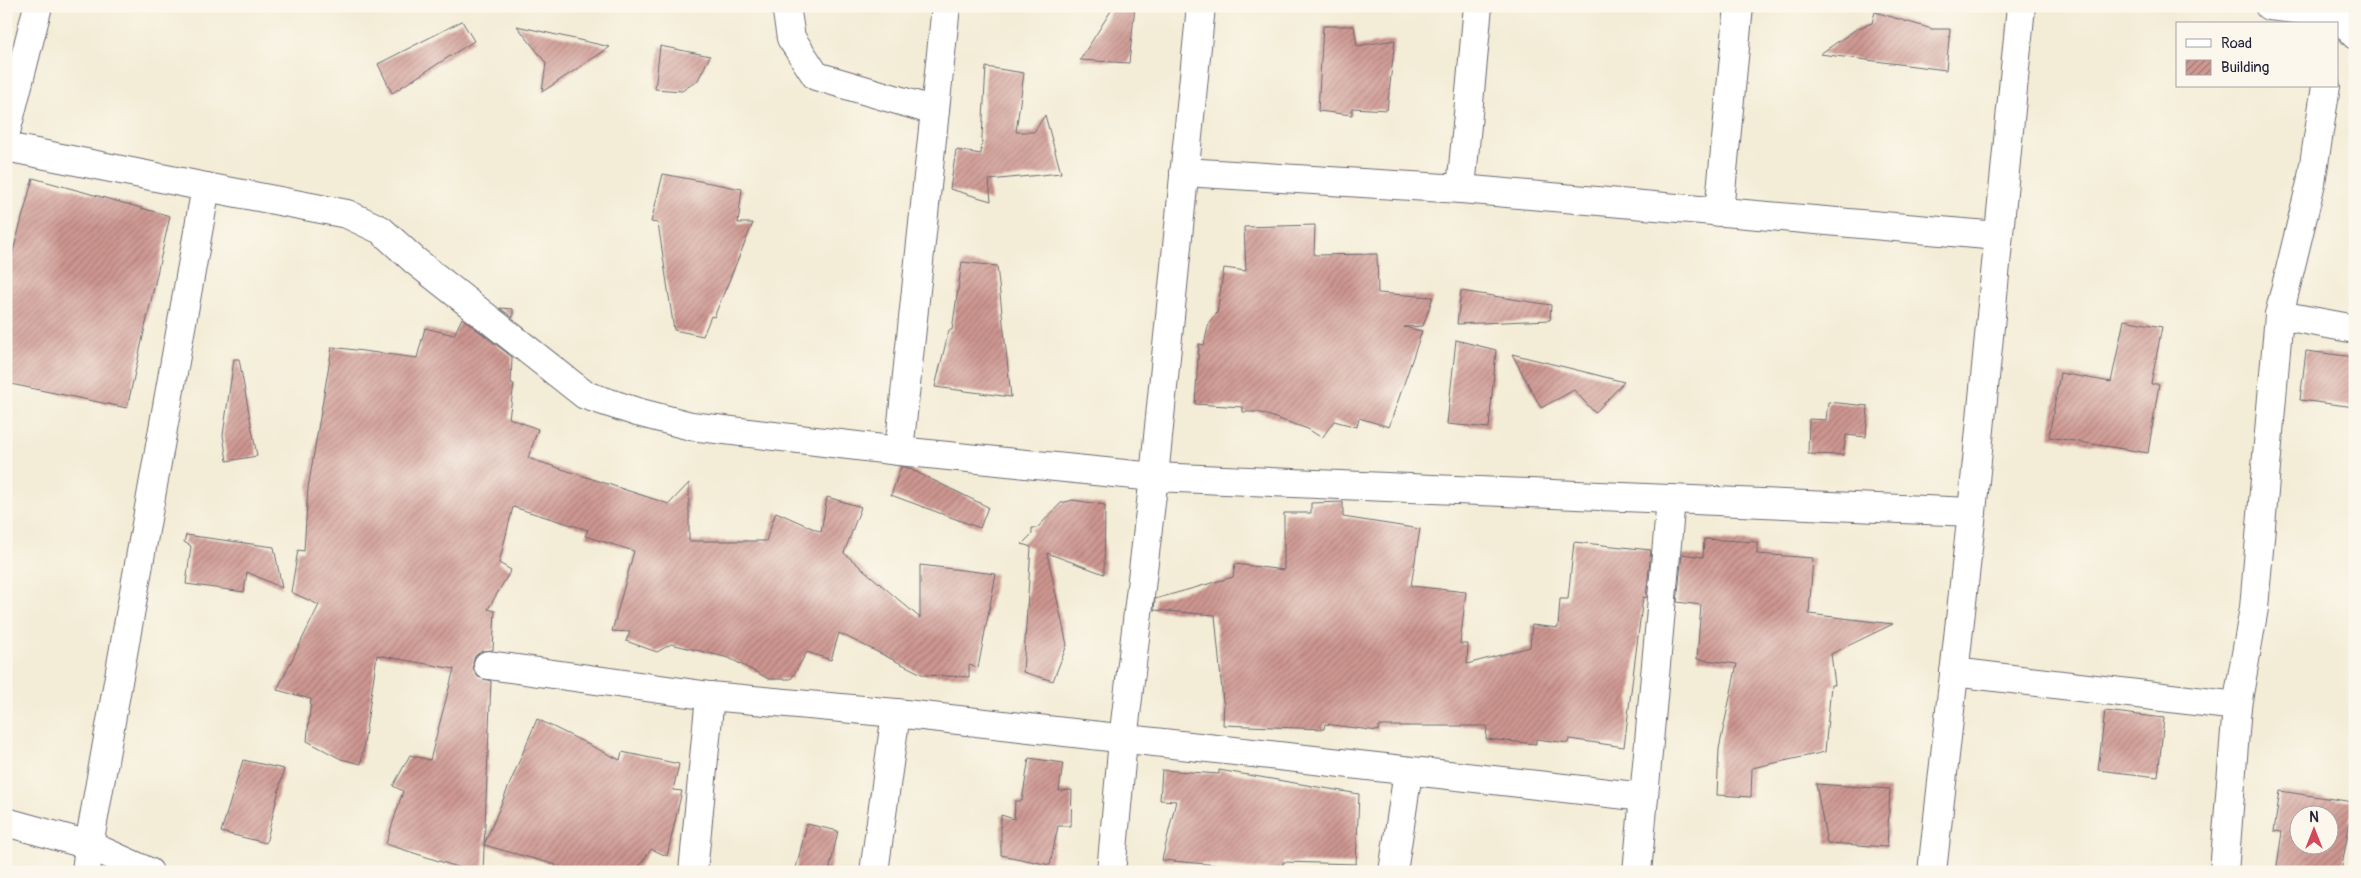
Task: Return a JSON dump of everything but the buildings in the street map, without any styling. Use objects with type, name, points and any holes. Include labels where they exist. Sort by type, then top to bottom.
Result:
[{"type":"street","points":[[6,132],[38,6]]},
{"type":"street","points":[[786,6],[791,38],[816,76],[935,111]]},
{"type":"street","points":[[899,451],[946,6]]},
{"type":"street","points":[[1111,872],[1123,740],[1154,478],[1201,6]]},
{"type":"street","points":[[1461,189],[1478,6]]},
{"type":"street","points":[[1719,212],[1739,6]]},
{"type":"street","points":[[1932,872],[1972,512],[2021,6]]},
{"type":"street","points":[[2269,6],[2337,15],[2355,35]]},
{"type":"street","points":[[2224,872],[2237,706],[2254,608],[2279,315],[2311,183],[2326,88]]},
{"type":"street","points":[[6,147],[347,214],[381,230],[414,260],[585,395],[637,412],[691,426],[899,451],[1154,478],[1972,512]]},
{"type":"street","points":[[1184,172],[1461,189],[1998,236]]},
{"type":"street","points":[[86,872],[89,845],[206,187]]},
{"type":"street","points":[[2279,315],[2355,329]]},
{"type":"street","points":[[1637,872],[1672,499]]},
{"type":"street","points":[[488,665],[710,696],[896,713],[1644,797]]},
{"type":"street","points":[[1954,672],[2237,706]]},
{"type":"street","points":[[693,872],[710,696]]},
{"type":"street","points":[[874,872],[896,713]]},
{"type":"street","points":[[1393,872],[1408,772]]},
{"type":"street","points":[[6,822],[89,845],[149,872]]}]
